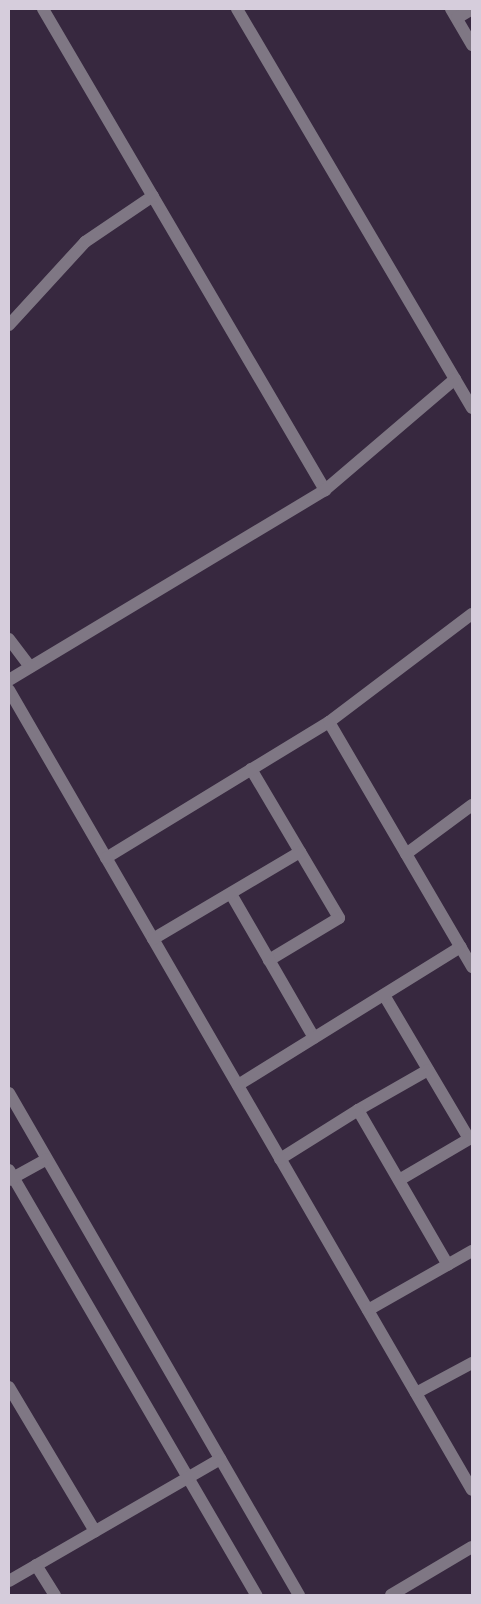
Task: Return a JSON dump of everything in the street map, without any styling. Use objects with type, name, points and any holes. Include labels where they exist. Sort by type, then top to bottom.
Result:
[{"type":"street","points":[[43,9],[325,490]]},
{"type":"street","points":[[237,9],[472,408]]},
{"type":"street","points":[[472,9],[454,14],[472,45]]},
{"type":"street","points":[[9,325],[85,242],[153,196]]},
{"type":"street","points":[[9,680],[325,490],[455,379]]},
{"type":"street","points":[[106,858],[329,722],[472,614]]},
{"type":"street","points":[[9,639],[30,667]]},
{"type":"street","points":[[9,690],[472,1490]]},
{"type":"street","points":[[329,722],[472,966]]},
{"type":"street","points":[[251,769],[339,918],[269,960]]},
{"type":"street","points":[[406,854],[472,805]]},
{"type":"street","points":[[153,939],[300,852]]},
{"type":"street","points":[[231,894],[314,1038]]},
{"type":"street","points":[[238,1085],[461,947]]},
{"type":"street","points":[[384,995],[468,1139],[399,1180]]},
{"type":"street","points":[[280,1158],[428,1070]]},
{"type":"street","points":[[9,1093],[299,1595]]},
{"type":"street","points":[[358,1110],[448,1265]]},
{"type":"street","points":[[47,1159],[10,1176],[256,1595]]},
{"type":"street","points":[[368,1310],[472,1251]]},
{"type":"street","points":[[416,1393],[472,1363]]},
{"type":"street","points":[[9,1387],[95,1531]]},
{"type":"street","points":[[9,1581],[220,1459]]},
{"type":"street","points":[[391,1595],[472,1547]]},
{"type":"street","points":[[36,1565],[55,1595]]}]
